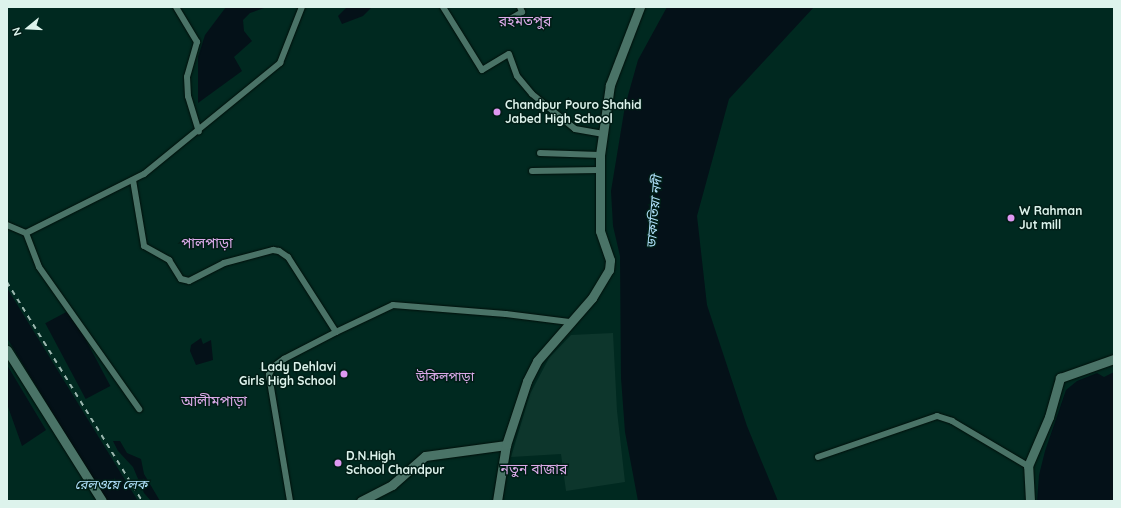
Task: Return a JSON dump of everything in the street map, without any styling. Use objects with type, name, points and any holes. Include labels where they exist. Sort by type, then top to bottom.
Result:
[{"type":"main road","points":[[498,501],[506,445],[529,376],[538,361],[592,298],[609,270],[610,260],[600,231],[600,155],[610,85],[640,7]]},
{"type":"main road","points":[[7,350],[102,501]]},
{"type":"main road","points":[[1030,501],[1028,466],[1050,417],[1060,378],[1114,359]]},
{"type":"main road","points":[[361,501],[392,486],[425,456],[506,445]]},
{"type":"street","points":[[176,7],[197,42],[187,77],[188,96],[199,131]]},
{"type":"street","points":[[26,233],[133,180],[199,131],[280,63],[302,7]]},
{"type":"street","points":[[443,7],[482,70],[509,54],[517,76],[532,94],[575,129],[604,134]]},
{"type":"street","points":[[510,19],[522,12],[520,7]]},
{"type":"street","points":[[540,153],[600,155]]},
{"type":"street","points":[[532,171],[599,170]]},
{"type":"street","points":[[133,180],[144,246],[169,260],[181,279],[189,281],[224,264],[273,250],[279,251],[288,257],[336,332]]},
{"type":"street","points":[[7,225],[26,233],[39,267],[139,409]]},
{"type":"street","points":[[290,501],[269,375],[273,367],[284,359],[393,305],[506,314],[570,322]]},
{"type":"street","points":[[818,457],[937,416],[952,421],[1028,466]]},
{"type":"shaded area","points":[[613,333],[617,411],[625,482],[566,491],[561,454],[511,457],[530,394],[549,358],[571,335]]},
{"type":"water","points":[[226,7],[267,7],[250,13],[243,20],[244,31],[252,41],[234,57],[242,71],[198,103],[198,57],[205,35]]},
{"type":"water","points":[[347,7],[372,7],[363,16],[342,24],[338,16]]},
{"type":"water","name":"ডাকাতিয়া নদী","points":[[667,7],[814,7],[729,99],[697,216],[707,305],[747,426],[778,501],[638,501],[625,432],[621,378],[620,256],[613,226],[611,191],[625,106],[638,60]]},
{"type":"water","name":"রেলওয়ে লেক","points":[[7,288],[138,501],[106,501],[7,338]]},
{"type":"water","points":[[70,310],[110,386],[86,399],[45,323]]},
{"type":"water","points":[[201,338],[203,344],[211,340],[213,360],[196,365],[190,351],[191,345]]},
{"type":"water","points":[[7,365],[46,430],[22,446],[7,404]]},
{"type":"water","points":[[1114,372],[1114,501],[1037,501],[1039,475],[1045,451],[1066,390],[1077,381],[1097,373],[1104,377]]},
{"type":"water","points":[[113,441],[120,441],[127,453],[141,459],[144,474],[160,501],[151,501],[144,493],[133,467],[118,451]]},
{"type":"railway","points":[[7,282],[142,501]]},
{"type":"place","name":"Chandpur Pouro Shahid Jabed High School","points":[[497,112]]},
{"type":"place","name":"W Rahman Jut mill","points":[[1011,218]]},
{"type":"place","name":"Lady Dehlavi Girls High School","points":[[344,374]]},
{"type":"place","name":"D.N.High School Chandpur","points":[[338,463]]},
{"type":"district","name":"রহমতপুর","points":[[525,21]]},
{"type":"district","name":"পালপাড়া","points":[[207,243]]},
{"type":"district","name":"উকিলপাড়া","points":[[445,376]]},
{"type":"district","name":"আলীমপাড়া","points":[[214,401]]},
{"type":"district","name":"নতুন বাজার","points":[[534,469]]}]
